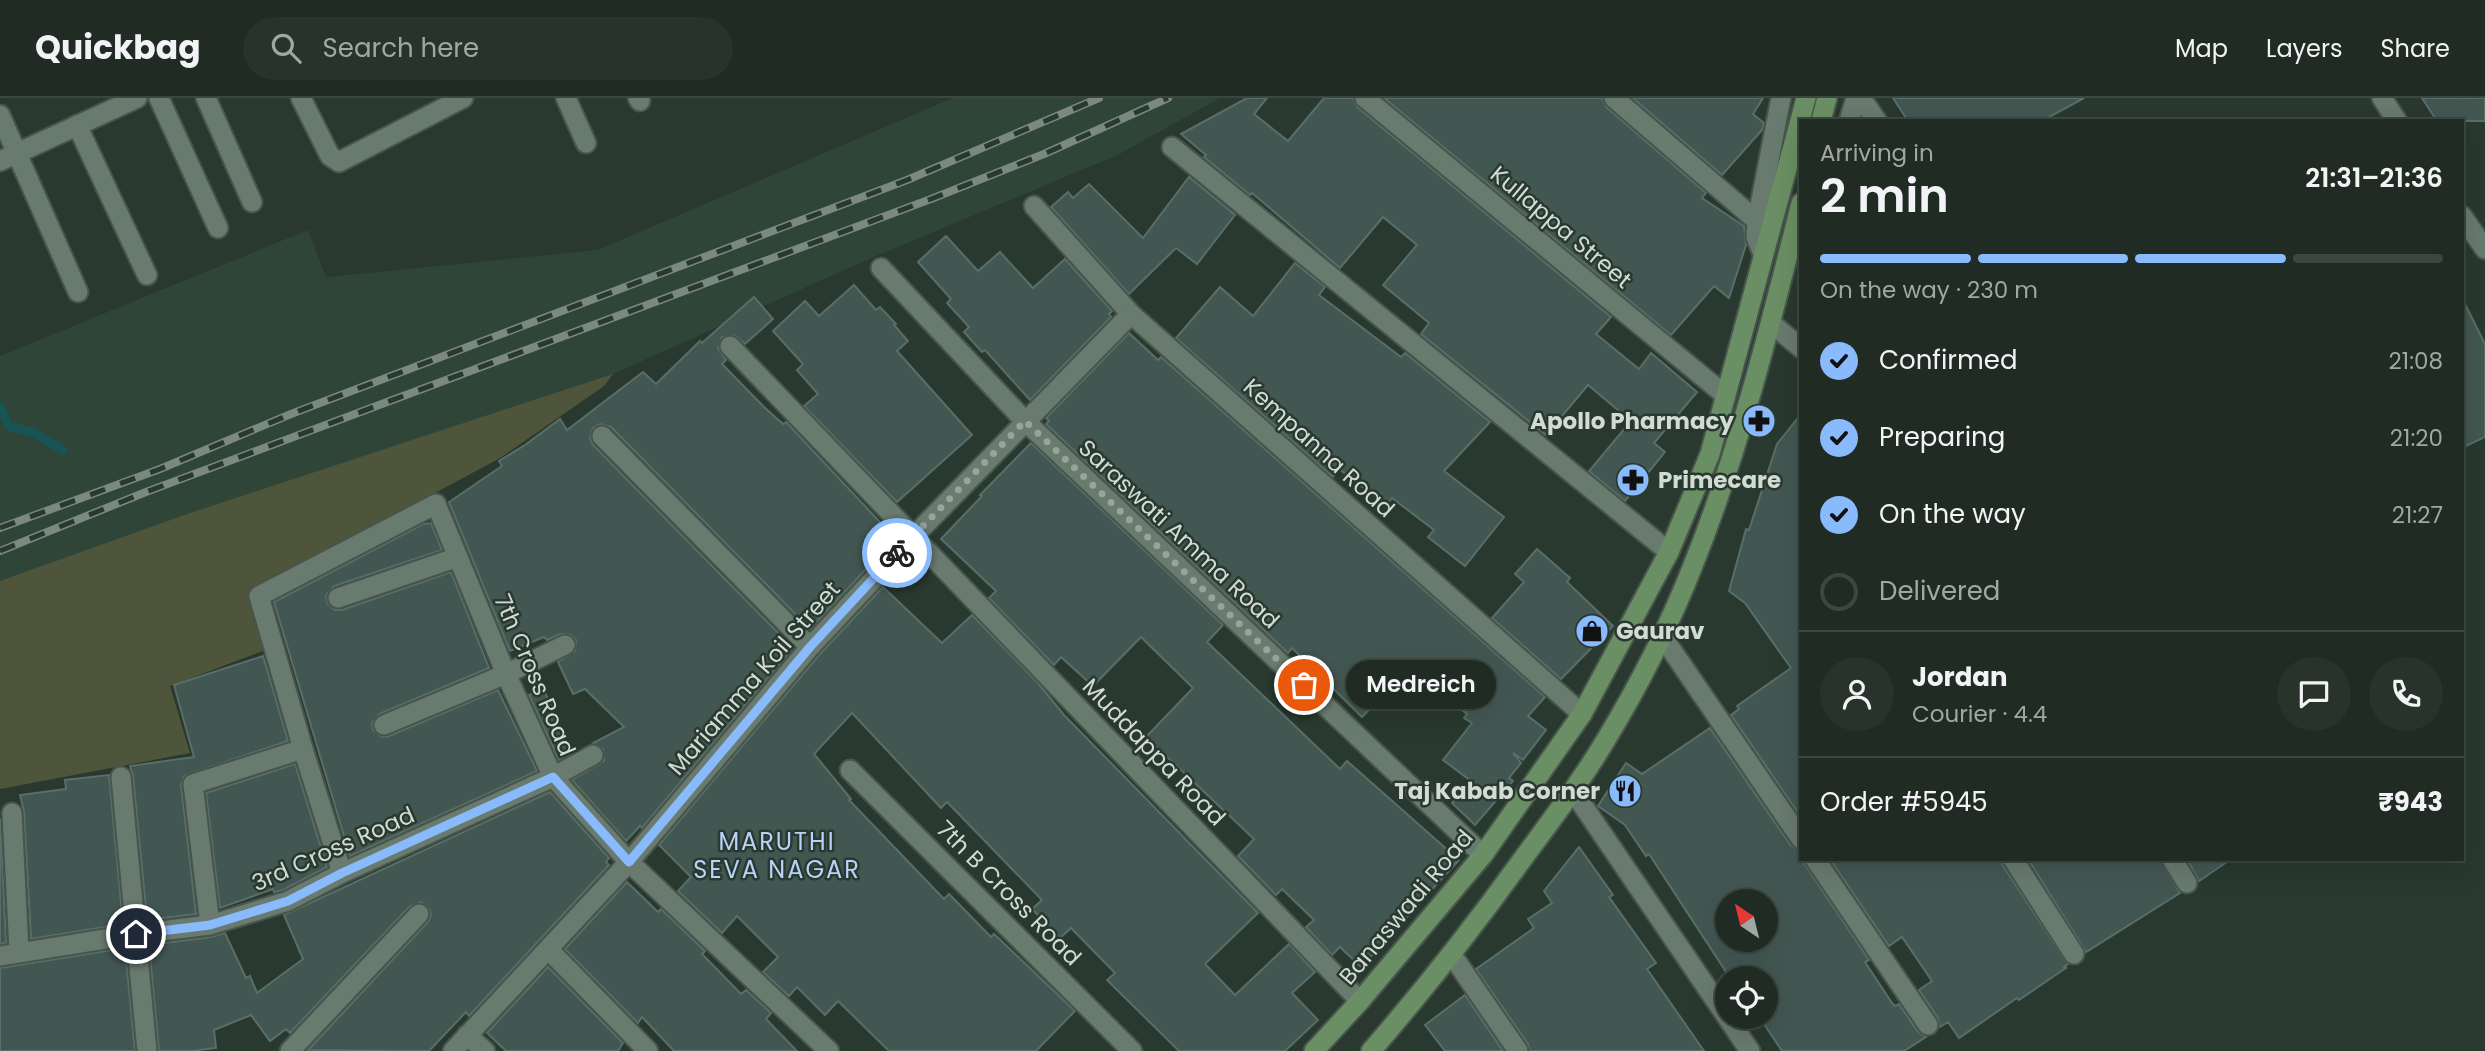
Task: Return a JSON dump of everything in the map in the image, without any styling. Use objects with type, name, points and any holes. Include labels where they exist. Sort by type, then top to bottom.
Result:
[{"type":"main road","name":"Banaswadi Road","points":[[1800,119],[1806,98]]},
{"type":"main road","points":[[1822,119],[1827,98]]},
{"type":"main road","name":"Banaswadi Road","points":[[1314,1051],[1360,1001],[1483,855],[1582,714],[1669,552],[1710,454],[1799,123]]},
{"type":"main road","points":[[1372,1051],[1452,955],[1573,790],[1608,737],[1662,636],[1692,570],[1732,463],[1795,244],[1799,217]]},
{"type":"street","points":[[9,157],[77,125],[106,104],[137,98]]},
{"type":"street","points":[[159,98],[218,229]]},
{"type":"street","points":[[206,98],[252,202]]},
{"type":"street","points":[[301,98],[330,156],[340,162],[463,98]]},
{"type":"street","points":[[566,98],[586,143]]},
{"type":"street","name":"Kullappa Street","points":[[1365,98],[1725,395]]},
{"type":"street","points":[[1614,98],[1757,221]]},
{"type":"street","points":[[1763,254],[1756,237],[1757,221],[1781,98]]},
{"type":"street","points":[[1850,119],[1856,98]]},
{"type":"street","points":[[1861,98],[1876,119]]},
{"type":"street","points":[[2382,98],[2396,119]]},
{"type":"street","points":[[0,115],[9,157],[78,292]]},
{"type":"street","points":[[77,125],[147,275]]},
{"type":"street","points":[[1172,147],[1669,552]]},
{"type":"street","name":"Kempanna Road","points":[[1034,206],[1131,314],[1582,714]]},
{"type":"street","points":[[2464,219],[2485,249]]},
{"type":"street","name":"Saraswati Amma Road","points":[[881,268],[1025,421],[1483,855]]},
{"type":"street","name":"Mariamma Koil Street","points":[[453,1051],[629,862],[810,647],[914,536],[1131,314]]},
{"type":"street","points":[[1771,323],[1799,346]]},
{"type":"street","name":"Muddappa Road","points":[[730,346],[1360,1001]]},
{"type":"street","points":[[602,436],[810,647]]},
{"type":"street","name":"7th Cross Road","points":[[303,749],[259,596],[436,504],[506,674],[553,777],[629,862],[829,1051]]},
{"type":"street","points":[[338,598],[458,557]]},
{"type":"street","points":[[1662,636],[1799,836]]},
{"type":"street","points":[[384,725],[506,674],[565,645]]},
{"type":"street","points":[[210,925],[193,784],[303,749],[342,873]]},
{"type":"street","name":"3rd Cross Road","points":[[10,953],[210,925],[288,901],[342,873],[553,777],[593,755]]},
{"type":"street","name":"7th B Cross Road","points":[[850,770],[1132,1051]]},
{"type":"street","points":[[121,777],[147,1051]]},
{"type":"street","points":[[1573,790],[1751,1051]]},
{"type":"street","points":[[10,953],[12,813]]},
{"type":"street","points":[[1816,861],[1928,1025]]},
{"type":"street","points":[[2014,861],[2074,954]]},
{"type":"street","points":[[2173,861],[2187,883]]},
{"type":"street","points":[[290,1051],[419,914]]},
{"type":"street","points":[[548,949],[648,1051]]},
{"type":"street","points":[[1452,955],[1518,1051]]},
{"type":"street","points":[[467,1035],[485,1051]]},
{"type":"shaded area","points":[[953,98],[1220,98],[1118,155],[869,259],[613,374],[604,386],[500,458],[253,591],[265,650],[170,686],[190,753],[0,789],[0,356],[308,230],[326,277],[597,250]]},
{"type":"shaded area","points":[[613,374],[604,386],[500,458],[253,591],[265,650],[170,686],[190,753],[0,789],[0,581],[190,513]]},
{"type":"building","points":[[1247,98],[1267,98],[1254,114],[1288,141],[1324,98],[1353,98],[1357,107],[1611,317],[1596,334],[1639,369],[1651,353],[1697,392],[1654,443],[1665,452],[1625,501],[1589,471],[1631,421],[1588,385],[1546,435],[1421,334],[1429,323],[1383,285],[1417,245],[1383,217],[1340,268],[1252,193],[1250,195],[1204,157],[1206,155],[1181,134]]},
{"type":"building","points":[[1384,98],[1602,98],[1606,107],[1706,193],[1702,198],[1744,226],[1746,245],[1729,298],[1714,286],[1671,335]]},
{"type":"building","points":[[1633,98],[1763,98],[1753,114],[1764,123],[1762,130],[1722,175]]},
{"type":"building","points":[[1893,98],[2084,98],[2046,119],[1907,119]]},
{"type":"building","points":[[2422,98],[2485,98],[2485,121],[2436,119]]},
{"type":"building","points":[[1189,177],[1235,215],[1197,264],[1176,248],[1129,294],[1051,207],[1068,192],[1073,198],[1089,184],[1143,238]]},
{"type":"building","points":[[946,236],[978,271],[1000,252],[1033,288],[1065,259],[1112,311],[1109,314],[1111,317],[1030,400],[985,350],[982,352],[964,332],[969,327],[947,303],[951,299],[918,262]]},
{"type":"building","points":[[1295,263],[1325,287],[1319,295],[1401,357],[1405,353],[1490,422],[1444,471],[1504,517],[1465,566],[1428,537],[1434,530],[1392,498],[1386,505],[1339,469],[1333,477],[1176,338],[1220,287],[1253,316]]},
{"type":"building","points":[[854,285],[876,310],[880,307],[896,324],[894,325],[908,341],[897,351],[972,435],[897,502],[804,406],[818,394],[797,370],[803,364],[773,331],[805,301],[819,316]]},
{"type":"building","points":[[754,297],[773,319],[745,344],[734,335],[722,337],[718,348],[726,360],[722,364],[764,407],[783,424],[786,422],[895,538],[810,629],[611,427],[600,424],[593,428],[590,438],[593,445],[793,648],[642,828],[640,826],[626,841],[572,780],[604,761],[603,749],[593,743],[624,727],[585,689],[573,694],[558,662],[575,651],[576,640],[571,635],[560,634],[547,640],[544,637],[510,651],[449,502],[502,466],[499,461],[560,419],[567,430],[643,372],[656,384],[700,341],[702,343]]},
{"type":"building","points":[[2464,302],[2485,344],[2485,437],[2464,447]]},
{"type":"building","points":[[1129,333],[1158,360],[1161,357],[1545,697],[1528,716],[1546,730],[1523,760],[1513,753],[1521,763],[1509,778],[1513,781],[1475,825],[1452,803],[1471,781],[1443,760],[1472,723],[1464,718],[1467,714],[1408,669],[1362,717],[1292,648],[1288,653],[1046,424],[1049,421],[1046,418]]},
{"type":"building","points":[[1799,416],[1799,814],[1731,715],[1739,709],[1737,706],[1791,668],[1745,603],[1729,591],[1746,529],[1749,530],[1777,444]]},
{"type":"building","points":[[1031,443],[1223,625],[1207,642],[1340,769],[1347,761],[1459,860],[1361,967],[1340,947],[1332,955],[1306,927],[1314,920],[1282,889],[1276,895],[1238,856],[1254,839],[1146,737],[1193,688],[1141,637],[1093,686],[1061,657],[1054,665],[989,598],[996,591],[941,539]]},
{"type":"building","points":[[431,523],[442,550],[334,586],[326,595],[327,603],[335,610],[342,610],[451,572],[489,668],[379,714],[372,723],[373,730],[382,737],[389,736],[498,690],[537,771],[350,856],[274,602],[423,524]]},
{"type":"building","points":[[1537,549],[1570,578],[1567,582],[1613,626],[1561,679],[1492,618],[1524,582],[1515,574]]},
{"type":"building","points":[[883,587],[942,643],[972,615],[1037,682],[1064,715],[1258,913],[1205,964],[1235,995],[1289,944],[1315,972],[1292,993],[1318,1020],[1285,1051],[1179,1051],[1107,980],[1115,973],[1071,928],[1060,938],[1032,909],[1042,900],[947,802],[941,808],[852,713],[814,754],[851,799],[849,800],[944,899],[949,894],[991,937],[994,934],[1075,1011],[1036,1051],[889,1051],[838,1001],[825,1015],[797,987],[789,996],[763,972],[778,957],[737,916],[722,933],[678,891],[691,877],[659,845],[819,655]]},
{"type":"building","points":[[263,656],[288,741],[184,776],[181,785],[196,914],[147,920],[130,766],[194,757],[174,685]]},
{"type":"building","points":[[543,688],[572,753],[559,760],[529,695]]},
{"type":"building","points":[[1710,728],[1791,846],[1799,850],[1799,861],[1802,861],[1869,960],[1865,962],[1892,1003],[1895,1006],[1899,1004],[1918,1032],[1926,1037],[1904,1051],[1782,1051],[1767,1029],[1778,1029],[1778,966],[1722,966],[1649,854],[1646,856],[1625,825],[1598,806],[1626,763],[1642,774]]},
{"type":"building","points":[[295,764],[327,867],[283,890],[274,892],[273,889],[220,908],[206,793]]},
{"type":"building","points":[[109,775],[123,924],[31,939],[24,812],[20,795],[66,789],[65,780]]},
{"type":"building","points":[[550,792],[609,858],[606,862],[609,865],[469,1016],[466,1012],[429,1051],[308,1050],[428,922],[430,910],[421,902],[410,906],[290,1033],[286,1029],[270,1041],[251,1015],[214,1030],[216,1048],[159,1051],[149,945],[225,933],[246,978],[250,976],[257,993],[303,959],[284,915]]},
{"type":"building","points":[[0,818],[6,943],[0,944]]},
{"type":"building","points":[[1579,847],[1613,895],[1609,897],[1656,963],[1647,969],[1704,1051],[1530,1051],[1528,1044],[1476,969],[1534,928],[1528,919],[1552,903],[1544,891]]},
{"type":"building","points":[[1831,861],[2002,861],[2068,964],[2019,1000],[2017,998],[1959,1038],[1948,1022],[1940,1027],[1938,1018],[1919,990],[1932,981],[1902,937],[1889,946]]},
{"type":"building","points":[[2029,861],[2161,861],[2180,893],[2086,952]]},
{"type":"building","points":[[2188,861],[2228,861],[2199,881]]},
{"type":"building","points":[[627,882],[658,912],[661,909],[705,951],[702,954],[741,994],[746,990],[771,1013],[766,1019],[797,1051],[674,1051],[642,1017],[638,1023],[565,949]]},
{"type":"building","points":[[125,948],[135,1051],[0,1051],[0,968]]},
{"type":"building","points":[[548,967],[623,1043],[618,1051],[506,1051],[487,1033]]},
{"type":"building","points":[[1465,995],[1503,1051],[1445,1051],[1425,1025]]},
{"type":"waterway","points":[[0,406],[9,426],[34,433],[63,450]]},
{"type":"railway","points":[[0,528],[160,469],[291,414],[907,180],[1099,98]]},
{"type":"railway","points":[[0,551],[146,492],[931,199],[1044,154],[1168,98]]},
{"type":"way so far","points":[[897,553],[1025,421],[1304,685]]},
{"type":"place","name":"Apollo Pharmacy","points":[[1759,421]]},
{"type":"place","name":"Primecare","points":[[1633,480]]},
{"type":"place","name":"Gaurav","points":[[1592,631]]},
{"type":"place","name":"Medreich","points":[[1304,685]]},
{"type":"place","name":"Taj Kabab Corner","points":[[1625,791]]},
{"type":"district","name":"MARUTHI SEVA NAGAR","points":[[777,856]]},
{"type":"route","points":[[136,934],[210,925],[288,901],[342,873],[553,777],[629,862],[810,647],[897,553]]}]
